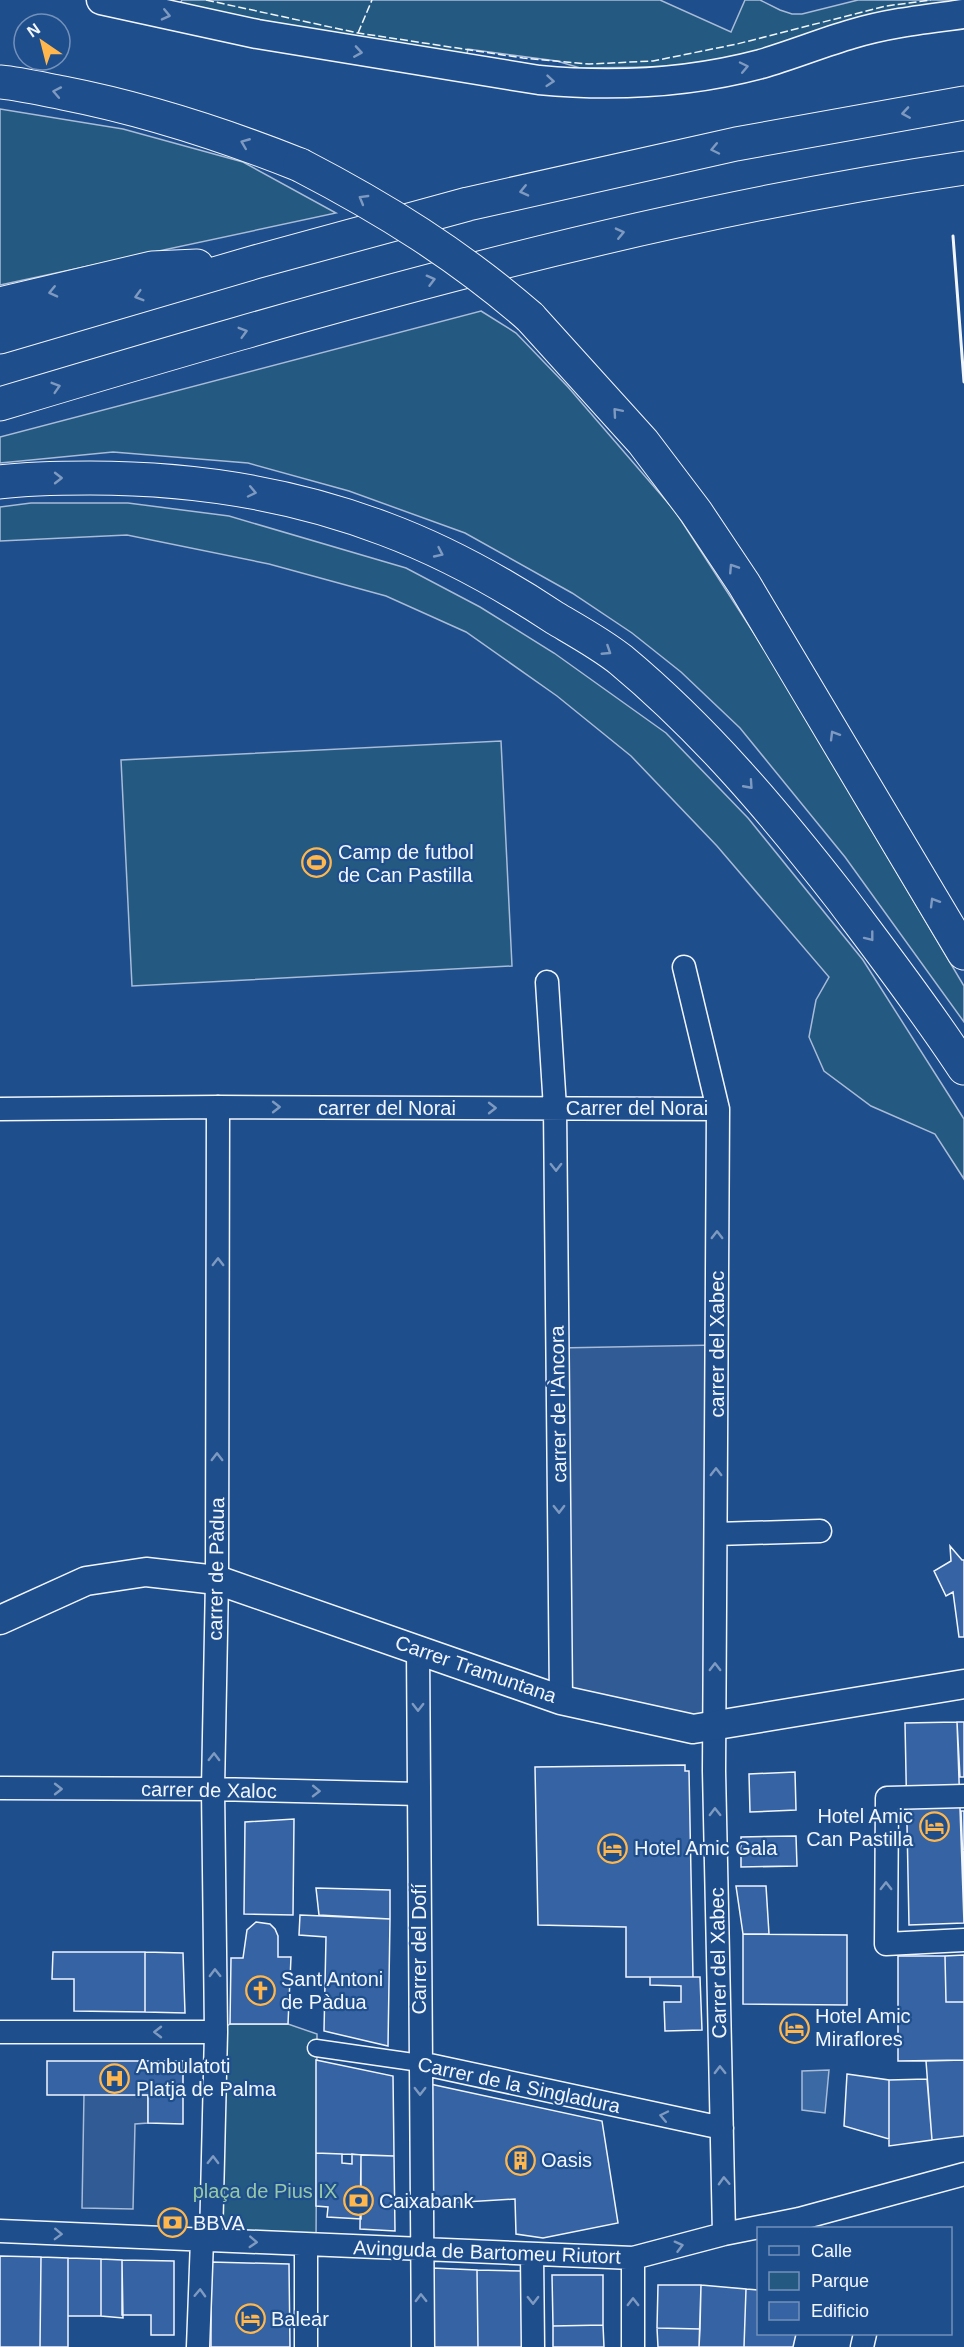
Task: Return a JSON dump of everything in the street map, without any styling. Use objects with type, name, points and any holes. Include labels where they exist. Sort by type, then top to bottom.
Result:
[{"type":"highway","points":[[0,82],[86,97],[166,116],[234,138],[300,165],[370,203],[449,252],[493,285],[530,317],[643,442],[696,512],[744,584],[964,953]]},
{"type":"highway","points":[[0,337],[255,262],[468,204],[736,144],[964,104]]},
{"type":"highway","points":[[0,404],[353,300],[522,256],[781,200],[964,168]]},
{"type":"highway","points":[[0,304],[152,268],[255,262]]},
{"type":"highway","points":[[0,482],[29,478],[132,478],[236,489],[288,500],[386,529],[452,559],[518,594],[619,659],[712,744],[781,821],[899,974],[964,1068]]},
{"type":"street","points":[[101,0],[268,36],[539,80],[572,83],[665,80],[703,75],[760,64],[877,27],[964,14]]},
{"type":"street","name":"carrer del Xabec","points":[[684,967],[718,1109],[715,1726]]},
{"type":"street","name":"carrer de l'Àncora","points":[[547,982],[555,1108],[561,1700]]},
{"type":"street","name":"carrer de Pàdua","points":[[216,2031],[213,1789],[217,1580],[218,1107]]},
{"type":"street","name":"Carrer del Norai","points":[[555,1108],[718,1109]]},
{"type":"street","name":"carrer del Norai","points":[[0,1109],[555,1108]]},
{"type":"street","points":[[716,1534],[819,1531]]},
{"type":"street","name":"Carrer Tramuntana","points":[[0,1620],[86,1581],[146,1572],[217,1580],[418,1648],[561,1700],[693,1729],[964,1684]]},
{"type":"street","name":"Carrer del Dofí","points":[[418,1648],[420,2249],[423,2347]]},
{"type":"street","name":"Carrer del Xabec","points":[[715,1726],[722,2128]]},
{"type":"street","name":"carrer de Xaloc","points":[[0,1788],[213,1789],[419,1794]]},
{"type":"street","points":[[964,1796],[886,1798],[886,1944],[964,1940]]},
{"type":"street","points":[[0,2032],[216,2031],[207,2240],[198,2347]]},
{"type":"street","name":"Carrer de la Singladura","points":[[316,2048],[420,2063],[722,2128]]},
{"type":"street","points":[[722,2128],[724,2234]]},
{"type":"street","name":"Avinguda de Bartomeu Riutort","points":[[780,2227],[804,2224],[964,2174]]},
{"type":"street","name":"Avinguda de Bartomeu Riutort","points":[[0,2231],[633,2258],[724,2234],[757,2230]]},
{"type":"street","points":[[306,2245],[306,2347]]},
{"type":"street","points":[[532,2254],[533,2347]]},
{"type":"street","points":[[633,2258],[633,2347]]},
{"type":"green space","points":[[182,0],[660,0],[731,32],[745,0],[760,0],[792,14],[802,14],[858,0],[964,0],[964,2],[742,56],[662,67],[580,68],[557,61],[468,49],[466,58],[179,5]]},
{"type":"green space","points":[[0,109],[123,129],[243,162],[336,213],[0,285]]},
{"type":"green space","points":[[481,311],[516,333],[568,387],[675,511],[768,655],[964,986],[964,1022],[845,857],[740,728],[681,672],[632,633],[572,593],[465,533],[349,491],[248,463],[113,452],[0,463],[0,437]]},
{"type":"green space","points":[[31,503],[128,503],[229,516],[406,568],[480,607],[554,653],[666,733],[748,818],[863,960],[964,1119],[964,1179],[935,1134],[871,1106],[824,1071],[809,1037],[816,1000],[829,977],[717,846],[631,756],[557,696],[466,632],[386,596],[269,564],[127,535],[0,541],[0,507]]},
{"type":"green space","name":"Camp de futbol de Can Pastilla","points":[[501,741],[512,966],[132,986],[121,760]]},
{"type":"green space","name":"plaça de Pius IX","points":[[230,2024],[288,2024],[317,2034],[316,2246],[211,2240],[216,2032]]},
{"type":"shaded area","points":[[717,1345],[715,1726],[561,1700],[558,1348]]},
{"type":"shaded area","points":[[829,2070],[825,2113],[802,2110],[802,2071]]},
{"type":"shaded area","points":[[84,2094],[148,2095],[148,2123],[135,2124],[133,2209],[82,2208]]},
{"type":"building","points":[[950,1546],[964,1560],[964,1637],[959,1637],[953,1592],[946,1596],[934,1571],[951,1561]]},
{"type":"building","points":[[957,1722],[964,1722],[964,1777],[960,1777]]},
{"type":"building","name":"Hotel Amic Can Pastilla","points":[[957,1722],[964,1923],[909,1925],[905,1723]]},
{"type":"building","name":"Hotel Amic Gala","points":[[685,1765],[685,1771],[689,1771],[693,1977],[626,1977],[626,1927],[538,1925],[535,1767]]},
{"type":"building","points":[[795,1772],[796,1810],[750,1812],[749,1774]]},
{"type":"building","points":[[961,1811],[964,1811],[964,1915],[963,1863]]},
{"type":"building","points":[[294,1819],[293,1915],[244,1914],[245,1822]]},
{"type":"building","points":[[796,1836],[797,1866],[741,1867],[741,1837]]},
{"type":"building","points":[[736,1886],[766,1886],[769,1934],[743,1934]]},
{"type":"building","points":[[316,1888],[390,1890],[390,1919],[319,1915]]},
{"type":"building","points":[[300,1915],[390,1919],[388,2046],[324,2031],[326,1937],[299,1935]]},
{"type":"building","name":"Sant Antoni de Pàdua","points":[[256,1922],[270,1924],[275,1929],[278,1936],[278,1957],[291,1957],[288,2024],[230,2024],[231,1958],[243,1958],[247,1930]]},
{"type":"building","points":[[743,1934],[847,1935],[847,2005],[743,2004]]},
{"type":"building","points":[[53,1952],[145,1952],[145,2012],[74,2011],[74,1979],[52,1979]]},
{"type":"building","points":[[145,1952],[183,1953],[185,2013],[145,2012]]},
{"type":"building","points":[[964,1955],[964,2002],[946,2002],[945,1956]]},
{"type":"building","points":[[898,1956],[945,1956],[946,2002],[964,2002],[964,2060],[898,2061]]},
{"type":"building","points":[[650,1977],[700,1977],[702,2030],[665,2031],[664,2002],[681,2002],[681,1986],[650,1985]]},
{"type":"building","points":[[316,2060],[393,2076],[394,2156],[316,2153]]},
{"type":"building","points":[[964,2060],[964,2136],[932,2140],[926,2061]]},
{"type":"building","name":"Ambulatoti Platja de Palma","points":[[47,2061],[183,2061],[183,2124],[148,2123],[148,2095],[47,2095]]},
{"type":"building","points":[[847,2074],[889,2080],[889,2139],[844,2126]]},
{"type":"building","points":[[927,2079],[932,2140],[889,2146],[889,2080]]},
{"type":"building","name":"Oasis","points":[[430,2084],[602,2121],[618,2223],[543,2238],[516,2234],[515,2199],[432,2204]]},
{"type":"building","points":[[316,2153],[342,2154],[342,2163],[352,2164],[352,2154],[361,2155],[361,2219],[327,2217],[328,2207],[316,2206]]},
{"type":"building","points":[[361,2155],[394,2156],[395,2231],[360,2229]]},
{"type":"building","points":[[0,2256],[41,2257],[40,2347],[0,2347]]},
{"type":"building","points":[[41,2257],[68,2258],[68,2347],[40,2347]]},
{"type":"building","points":[[68,2258],[101,2259],[101,2316],[68,2316]]},
{"type":"building","points":[[101,2259],[122,2260],[123,2318],[101,2316]]},
{"type":"building","points":[[122,2260],[174,2261],[174,2335],[151,2335],[151,2315],[122,2315]]},
{"type":"building","name":"Balear","points":[[211,2262],[289,2264],[290,2347],[211,2347]]},
{"type":"building","points":[[432,2268],[477,2270],[478,2347],[433,2347]]},
{"type":"building","points":[[477,2270],[522,2271],[523,2347],[478,2347]]},
{"type":"building","points":[[552,2275],[603,2275],[603,2325],[553,2326]]},
{"type":"building","points":[[658,2285],[701,2285],[700,2329],[657,2328]]},
{"type":"building","points":[[701,2285],[746,2289],[744,2347],[699,2347]]},
{"type":"building","points":[[746,2289],[757,2290],[757,2335],[796,2335],[793,2347],[744,2347]]},
{"type":"building","points":[[603,2325],[604,2347],[553,2347],[553,2326]]},
{"type":"building","points":[[657,2328],[700,2329],[699,2347],[658,2347]]},
{"type":"fence","points":[[206,0],[358,33],[523,58],[589,64],[653,61],[737,44],[886,6],[931,0]]},
{"type":"fence","points":[[358,33],[372,0]]},
{"type":"wall","points":[[953,236],[964,382]]},
{"type":"place","name":"Camp de futbol de Can Pastilla","points":[[317,863]]},
{"type":"place","name":"Hotel Amic Can Pastilla","points":[[934,1827]]},
{"type":"place","name":"Hotel Amic Gala","points":[[613,1848]]},
{"type":"place","name":"Sant Antoni de Pàdua","points":[[260,1991]]},
{"type":"place","name":"Hotel Amic Miraflores","points":[[794,2028]]},
{"type":"place","name":"Ambulatoti Platja de Palma","points":[[115,2078]]},
{"type":"place","name":"Oasis","points":[[520,2160]]},
{"type":"place","name":"Caixabank","points":[[358,2201]]},
{"type":"place","name":"BBVA","points":[[172,2223]]},
{"type":"place","name":"Balear","points":[[250,2319]]}]
